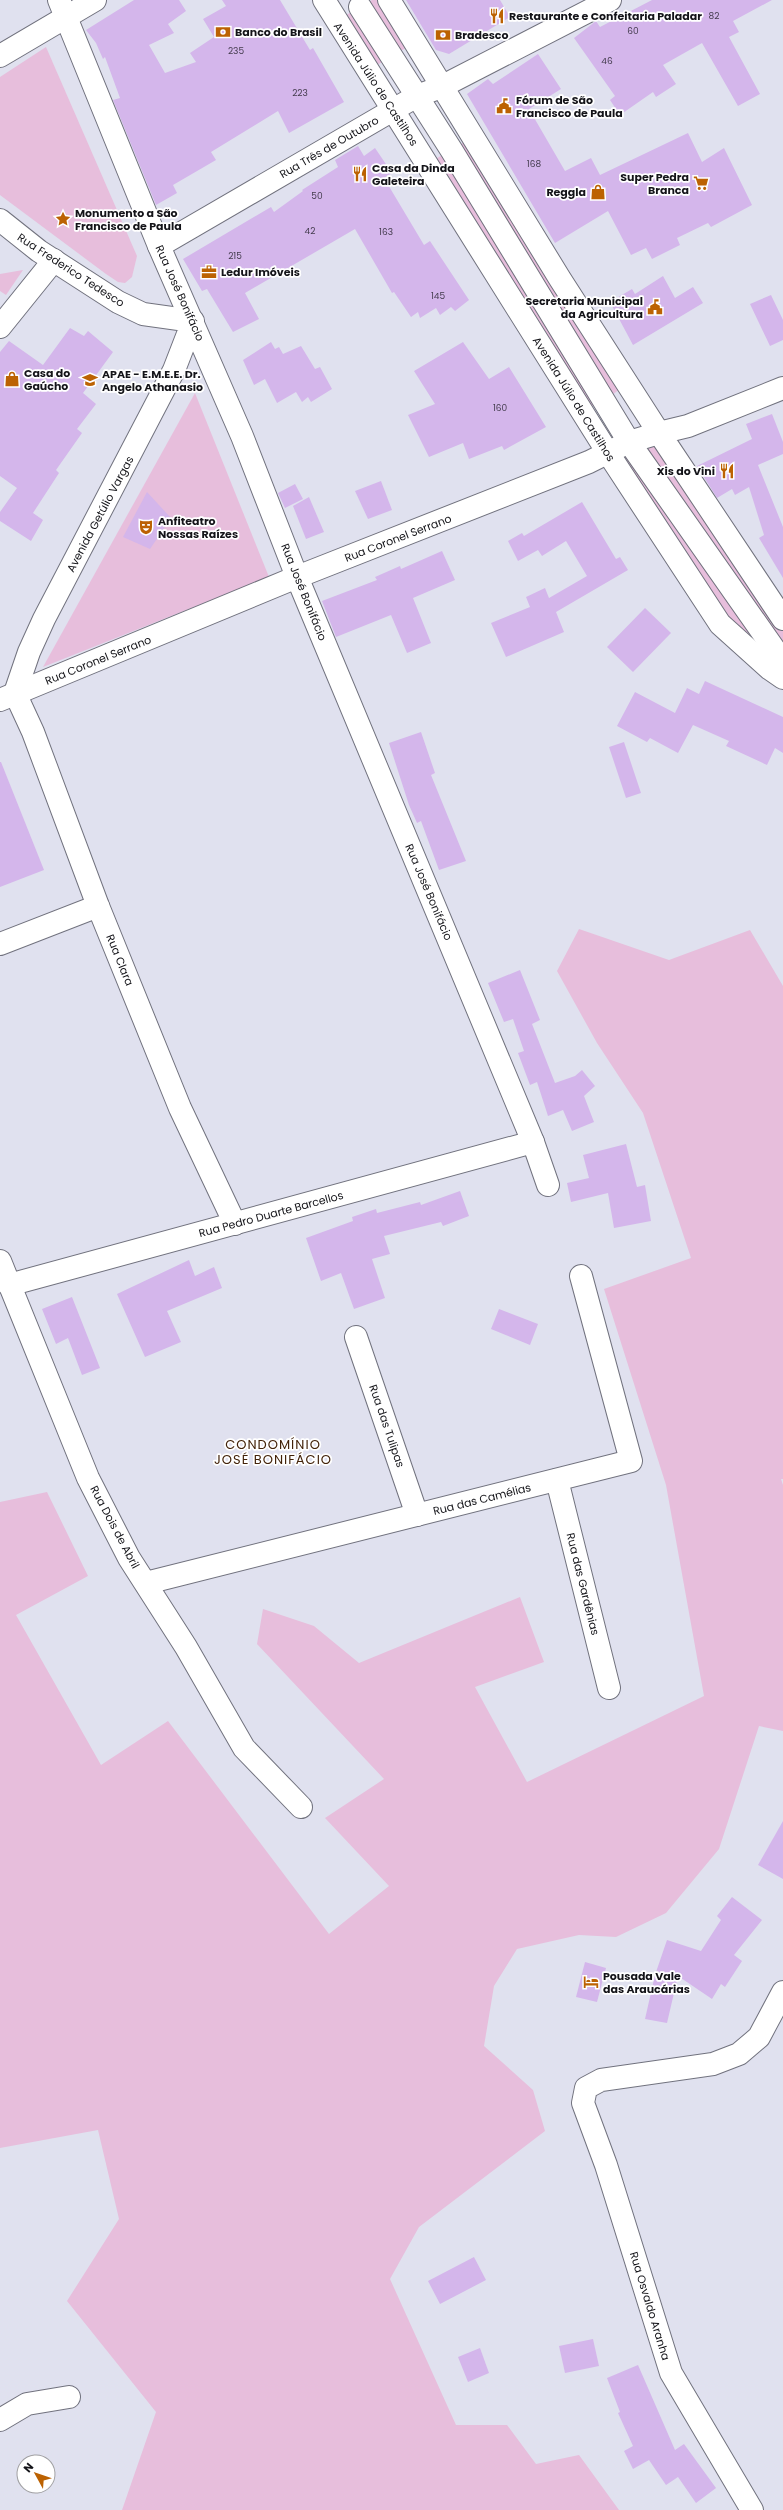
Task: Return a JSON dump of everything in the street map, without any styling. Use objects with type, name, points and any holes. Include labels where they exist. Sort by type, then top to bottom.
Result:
[{"type":"street","points":[[0,56],[63,9],[95,0]]},
{"type":"street","name":"Avenida Júlio de Castilhos","points":[[324,0],[581,411],[720,624],[779,665]]},
{"type":"street","points":[[389,0],[560,279],[659,433],[783,619]]},
{"type":"street","name":"Rua Três de Outubro","points":[[159,246],[417,96],[441,86],[610,0]]},
{"type":"street","points":[[336,21],[366,4],[391,55],[452,151],[629,442],[779,665]]},
{"type":"street","name":"Rua José Bonifácio","points":[[63,9],[159,246],[193,321],[533,1142],[548,1185]]},
{"type":"street","points":[[367,71],[414,42]]},
{"type":"street","points":[[427,164],[474,137]]},
{"type":"street","name":"Rua Frederico Tedesco","points":[[0,220],[54,260],[118,302],[143,314],[193,321]]},
{"type":"street","points":[[0,327],[54,260]]},
{"type":"street","name":"Avenida Getúlio Vargas","points":[[7,696],[44,619],[174,370],[193,321]]},
{"type":"street","points":[[581,411],[604,401],[628,383]]},
{"type":"street","name":"Rua Coronel Serrano","points":[[7,696],[130,648],[298,577],[589,462],[629,442],[688,426],[783,388]]},
{"type":"street","name":"Rua Clara","points":[[7,696],[33,732],[98,906],[180,1108],[235,1224]]},
{"type":"street","points":[[0,944],[98,906]]},
{"type":"street","name":"Rua Pedro Duarte Barcellos","points":[[9,1285],[533,1142]]},
{"type":"street","name":"Rua Dois de Abril","points":[[0,1261],[88,1478],[129,1558],[146,1582],[244,1748],[301,1807]]},
{"type":"street","name":"Rua das Camélias","points":[[146,1582],[631,1461],[581,1276]]},
{"type":"street","name":"Rua das Tulipas","points":[[356,1337],[417,1515]]},
{"type":"street","name":"Rua das Gardênias","points":[[557,1480],[609,1688]]},
{"type":"street","name":"Rua Osvaldo Aranha","points":[[752,2510],[671,2373],[606,2165],[583,2103],[586,2088],[600,2080],[713,2064],[739,2054],[759,2036],[783,1992]]},
{"type":"street","points":[[0,2420],[27,2404],[69,2397]]},
{"type":"shaded area","points":[[372,0],[389,0],[414,43],[367,71],[336,21]]},
{"type":"shaded area","points":[[46,47],[137,256],[132,277],[125,283],[118,282],[106,274],[0,195],[0,77]]},
{"type":"shaded area","points":[[473,137],[628,383],[604,401],[581,411],[427,164]]},
{"type":"shaded area","points":[[23,270],[6,295],[0,291],[0,274]]},
{"type":"shaded area","points":[[195,393],[269,577],[43,667]]},
{"type":"shaded area","points":[[659,433],[783,619],[783,655],[720,624],[608,453]]},
{"type":"shaded area","points":[[579,929],[669,960],[750,930],[783,986],[783,1479],[781,1479],[783,1485],[783,1731],[759,1726],[719,1849],[666,1913],[616,1937],[579,1935],[517,1949],[494,1986],[484,2046],[533,2090],[545,2131],[419,2227],[390,2279],[456,2425],[507,2425],[536,2464],[579,2455],[619,2510],[122,2510],[156,2412],[67,2301],[119,2219],[98,2130],[0,2148],[0,1502],[47,1492],[88,1576],[16,1615],[101,1765],[168,1721],[329,1934],[389,1886],[325,1818],[384,1779],[257,1644],[263,1609],[314,1626],[359,1663],[520,1597],[544,1662],[475,1687],[527,1782],[704,1696],[666,1485],[604,1289],[691,1258],[643,1113],[597,1043],[557,971]]},
{"type":"building","points":[[134,0],[179,0],[186,11],[168,24],[174,33],[149,45],[165,73],[196,62],[190,53],[214,37],[203,19],[226,6],[222,0],[280,0],[310,50],[313,48],[344,102],[289,133],[278,111],[211,152],[216,160],[173,185],[177,193],[156,205],[113,100],[120,98],[105,57],[103,59],[96,43],[86,30]]},
{"type":"building","points":[[406,0],[500,0],[510,17],[449,54],[436,50]]},
{"type":"building","points":[[652,0],[772,0],[733,21],[739,32],[729,37],[760,94],[738,106],[702,43],[663,65],[676,84],[656,97],[653,92],[620,115],[610,100],[615,96],[574,38],[596,21],[600,27]]},
{"type":"building","points":[[538,54],[561,89],[529,109],[565,171],[591,158],[600,175],[688,133],[702,162],[724,148],[752,205],[711,227],[708,223],[677,238],[680,245],[652,259],[646,248],[631,255],[608,211],[555,243],[467,94],[488,79],[493,84]]},
{"type":"building","points":[[358,146],[364,156],[375,148],[392,173],[384,178],[424,245],[430,241],[469,300],[455,311],[451,307],[440,315],[436,308],[420,318],[418,312],[411,317],[394,292],[392,293],[355,229],[245,293],[259,319],[233,332],[207,289],[202,291],[183,259],[271,207],[274,212],[303,191],[302,190],[338,167],[335,160]]},
{"type":"building","name":"Secretaria Municipal da Agricultura","points":[[663,276],[675,298],[693,287],[703,303],[633,345],[610,302],[632,289],[635,294]]},
{"type":"building","points":[[771,295],[783,320],[783,340],[770,346],[750,304]]},
{"type":"building","points":[[70,328],[84,336],[88,331],[113,352],[83,393],[96,404],[77,429],[82,433],[56,470],[59,473],[33,513],[43,520],[31,541],[0,521],[0,512],[17,488],[0,476],[0,352],[9,341],[43,365]]},
{"type":"building","points":[[271,342],[275,349],[279,347],[283,354],[301,346],[315,369],[320,367],[332,389],[311,402],[308,397],[302,402],[296,392],[277,403],[265,379],[254,385],[243,360]]},
{"type":"building","points":[[463,342],[489,379],[509,367],[546,427],[504,450],[502,446],[469,459],[463,443],[429,457],[408,415],[435,404],[414,371]]},
{"type":"building","points":[[772,414],[783,442],[783,454],[758,465],[783,527],[783,578],[759,538],[764,535],[749,487],[735,495],[732,489],[717,498],[697,466],[752,439],[746,424]]},
{"type":"building","points":[[381,481],[392,510],[368,519],[355,491]]},
{"type":"building","points":[[295,484],[303,499],[285,508],[278,493]]},
{"type":"building","name":"Anfiteatro Nossas Raízes","points":[[147,492],[171,518],[150,549],[123,537]]},
{"type":"building","points":[[309,497],[324,532],[306,539],[293,506]]},
{"type":"building","points":[[582,502],[616,559],[620,557],[628,570],[556,612],[564,632],[506,657],[491,623],[530,607],[526,597],[545,588],[549,598],[587,576],[566,541],[542,556],[538,550],[518,561],[508,541],[522,533],[524,536]]},
{"type":"building","points":[[442,551],[455,580],[413,598],[431,643],[407,653],[391,615],[336,637],[322,601],[377,580],[375,577],[400,566],[401,569]]},
{"type":"building","points":[[645,608],[671,633],[633,672],[607,647]]},
{"type":"building","points":[[705,681],[783,717],[783,753],[775,748],[767,765],[726,746],[729,741],[693,725],[678,753],[650,738],[647,742],[617,726],[635,692],[675,713],[687,688],[699,694]]},
{"type":"building","points":[[421,732],[435,773],[431,775],[466,861],[439,870],[421,821],[417,823],[409,805],[389,743]]},
{"type":"building","points":[[624,742],[641,793],[626,798],[609,747]]},
{"type":"building","points":[[0,762],[44,870],[0,887]]},
{"type":"building","points":[[520,970],[540,1020],[532,1024],[555,1083],[575,1076],[582,1070],[595,1086],[584,1096],[594,1122],[572,1131],[563,1110],[548,1116],[537,1082],[530,1085],[518,1053],[524,1051],[513,1019],[504,1022],[488,983]]},
{"type":"building","points":[[626,1144],[637,1187],[645,1185],[651,1221],[614,1228],[608,1193],[571,1202],[567,1183],[589,1178],[583,1155]]},
{"type":"building","points":[[460,1191],[469,1216],[443,1226],[441,1222],[384,1236],[390,1254],[372,1259],[385,1298],[354,1309],[341,1273],[321,1281],[306,1238],[353,1221],[352,1217],[376,1209],[377,1213],[420,1202],[421,1205]]},
{"type":"building","points":[[189,1260],[195,1276],[214,1267],[222,1288],[167,1311],[181,1342],[145,1357],[117,1294]]},
{"type":"building","points":[[72,1297],[100,1368],[82,1375],[68,1338],[56,1344],[42,1309]]},
{"type":"building","points":[[499,1309],[538,1324],[530,1345],[491,1329]]},
{"type":"building","points":[[783,1821],[783,1879],[758,1865]]},
{"type":"building","points":[[732,1897],[762,1920],[734,1955],[742,1961],[725,1987],[721,1984],[712,1999],[678,1976],[667,2023],[645,2019],[655,1975],[667,1940],[701,1951],[721,1920],[717,1916]]},
{"type":"building","name":"Pousada Vale das Araucárias","points":[[585,1962],[606,1968],[597,2002],[576,1997]]},
{"type":"building","points":[[474,2257],[486,2280],[440,2304],[428,2281]]},
{"type":"building","points":[[593,2339],[599,2366],[565,2373],[559,2346]]},
{"type":"building","points":[[480,2348],[489,2373],[468,2382],[458,2357]]},
{"type":"building","points":[[638,2365],[675,2450],[684,2444],[716,2488],[696,2503],[678,2477],[666,2485],[649,2460],[633,2469],[624,2451],[633,2446],[618,2413],[620,2412],[607,2378]]},
{"type":"place","name":"Restaurante e Confeitaria Paladar","points":[[497,16]]},
{"type":"place","name":"Banco do Brasil","points":[[223,32]]},
{"type":"place","name":"Bradesco","points":[[443,35]]},
{"type":"place","name":"Fórum de São Francisco de Paula","points":[[504,106]]},
{"type":"place","name":"Casa da Dinda Galeteira","points":[[360,174]]},
{"type":"place","name":"Super Pedra Branca","points":[[701,183]]},
{"type":"place","name":"Reggla","points":[[598,192]]},
{"type":"place","name":"Monumento a São Francisco de Paula","points":[[63,219]]},
{"type":"place","name":"Ledur Imóveis","points":[[209,272]]},
{"type":"place","name":"Secretaria Municipal da Agricultura","points":[[655,307]]},
{"type":"place","name":"Casa do Gaúcho","points":[[12,379]]},
{"type":"place","name":"APAE - E.M.E.E. Dr. Angelo Athanasio","points":[[90,380]]},
{"type":"place","name":"Xis do Vini","points":[[727,471]]},
{"type":"place","name":"Anfiteatro Nossas Raízes","points":[[146,527]]},
{"type":"place","name":"Pousada Vale das Araucárias","points":[[591,1982]]},
{"type":"district","name":"CONDOMÍNIO JOSÉ BONIFÁCIO","points":[[273,1452]]}]
